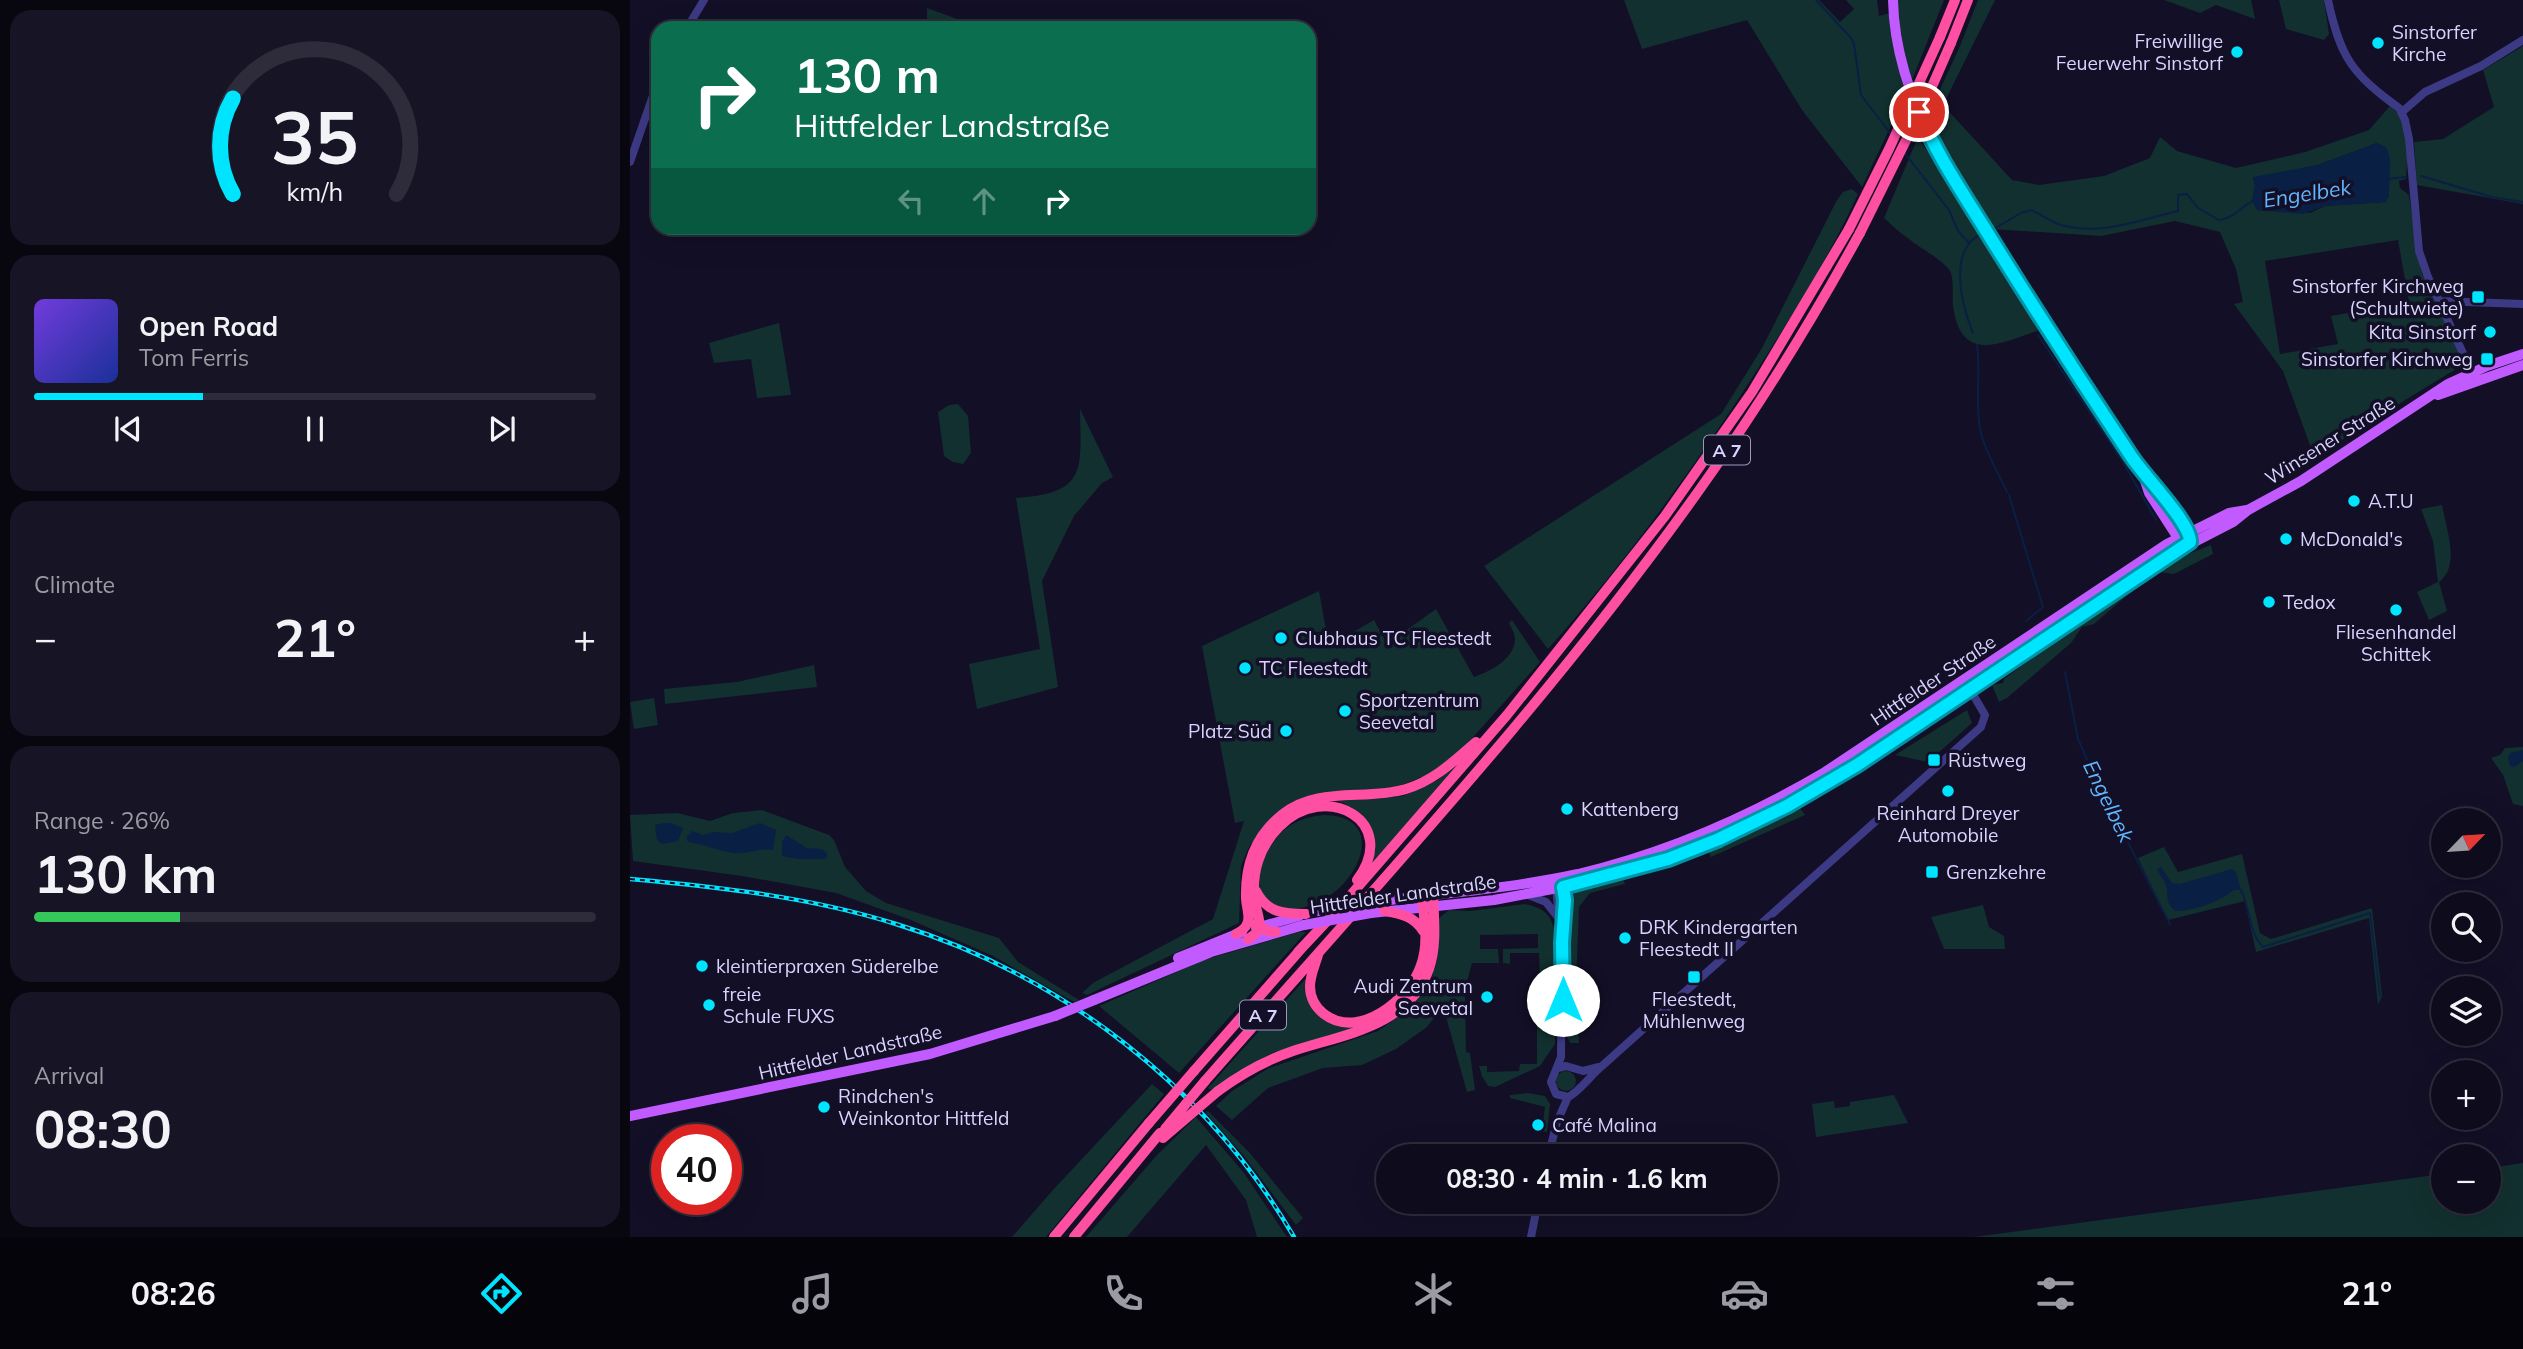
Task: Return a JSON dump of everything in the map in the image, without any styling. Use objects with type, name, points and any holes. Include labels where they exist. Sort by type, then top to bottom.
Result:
[{"type":"highway","name":"A 7","points":[[1054,1237],[1194,1071],[1507,715],[1628,565],[1702,464],[1783,342],[1849,229],[1900,126],[1955,0]]},
{"type":"highway","name":"A 7","points":[[1074,1237],[1138,1160],[1162,1136],[1205,1081],[1525,714],[1675,524],[1788,358],[1860,233],[1927,98],[1968,0]]},
{"type":"highway","points":[[1236,934],[1247,926],[1249,917],[1246,890],[1251,854],[1266,830],[1285,812],[1300,803],[1317,798],[1380,794],[1405,789],[1425,781],[1443,771],[1507,715]]},
{"type":"highway","points":[[1248,939],[1259,927],[1255,871],[1263,848],[1281,825],[1316,807],[1330,806],[1353,813],[1369,836],[1370,845],[1364,869],[1298,952]]},
{"type":"highway","points":[[1254,886],[1262,901],[1272,910],[1309,917]]},
{"type":"highway","points":[[1321,950],[1311,976],[1311,996],[1329,1018],[1358,1021],[1386,1010],[1405,993],[1421,967],[1428,901]]},
{"type":"highway","points":[[1162,1136],[1235,1079],[1276,1058],[1367,1028],[1401,1010],[1416,993],[1429,970],[1433,946],[1428,901]]},
{"type":"highway","points":[[1383,906],[1415,920],[1425,935]]},
{"type":"highway","points":[[1249,917],[1259,927],[1276,932]]},
{"type":"main road","points":[[1893,0],[1900,54],[1915,104],[1936,149],[2142,473],[2189,532],[2189,544],[2182,543],[2178,538],[2149,493],[2142,473]]},
{"type":"main road","name":"Winsener Straße","points":[[2189,544],[2234,523],[2248,510],[2301,481],[2448,384],[2523,354]]},
{"type":"main road","name":"Winsener Straße","points":[[2431,397],[2523,365]]},
{"type":"main road","name":"Winsener Straße","points":[[2178,538],[2229,513],[2248,510]]},
{"type":"main road","name":"Hittfelder Straße","points":[[1701,841],[1787,806],[1857,765],[2178,538]]},
{"type":"main road","name":"Hittfelder Straße","points":[[1701,841],[1712,830],[1762,807],[1816,777],[2189,544]]},
{"type":"main road","name":"Hittfelder Landstraße","points":[[1113,993],[1175,959],[1259,927],[1383,906],[1526,894],[1650,864],[1701,841]]},
{"type":"main road","name":"Hittfelder Landstraße","points":[[1428,901],[1490,889],[1559,885]]},
{"type":"main road","name":"Hittfelder Landstraße","points":[[630,1116],[930,1054],[1055,1016],[1192,959],[1276,932],[1309,917],[1371,913],[1383,906]]},
{"type":"street","points":[[691,21],[704,0]]},
{"type":"street","points":[[2328,0],[2338,40],[2349,64],[2402,111],[2410,147],[2419,251],[2472,373]]},
{"type":"street","points":[[2402,111],[2425,92],[2481,66],[2523,40]]},
{"type":"street","points":[[630,162],[651,101]]},
{"type":"street","points":[[2439,301],[2523,304]]},
{"type":"street","points":[[1556,1094],[1568,1097],[1577,1093],[1582,1084],[1981,727],[1985,715],[1967,685]]},
{"type":"street","points":[[1559,885],[1557,916],[1562,943]]},
{"type":"street","points":[[1557,1122],[1556,1094],[1551,1082],[1553,1073],[1558,1068],[1562,1032],[1565,900],[1559,885]]},
{"type":"street","points":[[1526,894],[1546,902],[1557,916]]},
{"type":"street","points":[[1562,1032],[1582,1084]]},
{"type":"street","points":[[1558,1068],[1589,1070],[1602,1066]]},
{"type":"street","points":[[1551,1144],[1568,1097]]},
{"type":"street","points":[[1531,1237],[1536,1214]]},
{"type":"green space","points":[[1624,0],[1819,0],[1840,22],[1854,9],[1846,0],[1877,0],[1879,16],[1898,11],[1898,0],[1944,0],[1908,90],[1862,187],[1802,110],[1747,20],[1642,49]]},
{"type":"green space","points":[[1978,0],[1995,0],[1943,105],[2012,180],[2039,185],[2104,176],[2150,158],[2160,137],[2177,151],[2236,168],[2305,152],[2369,130],[2390,106],[2402,120],[2407,139],[2406,179],[2399,181],[2400,188],[2409,195],[2422,273],[2464,364],[2358,429],[2315,459],[2283,371],[2234,304],[2243,302],[2236,269],[2220,232],[2175,221],[2101,236],[1991,229],[1934,141],[1925,122]],"holes":[[[2377,143],[2390,167],[2389,196],[2385,202],[2325,206],[2310,213],[2257,210],[2253,201],[2253,178],[2318,165]],[[2398,240],[2409,302],[2331,316],[2338,344],[2280,354],[2265,261]]]},
{"type":"green space","points":[[2164,0],[2251,0],[2255,19],[2216,5],[2200,13]]},
{"type":"green space","points":[[2279,0],[2324,0],[2329,34],[2324,40],[2286,29]]},
{"type":"green space","points":[[927,8],[963,21],[927,21]]},
{"type":"green space","points":[[2523,46],[2523,204],[2417,185],[2414,142],[2443,139],[2494,107],[2483,70]]},
{"type":"green space","points":[[1918,137],[2040,330],[1997,344],[1985,345],[1974,343],[1964,336],[1957,325],[1952,277],[1948,268],[1884,218]]},
{"type":"green space","points":[[1852,189],[1858,194],[1836,238],[1800,302],[1737,401],[1633,546],[1548,649],[1484,566],[1721,414],[1762,348],[1837,200],[1843,192]]},
{"type":"green space","points":[[779,323],[791,395],[757,398],[751,359],[714,363],[709,343]]},
{"type":"green space","points":[[958,404],[968,416],[971,453],[963,464],[944,456],[938,412],[949,405]]},
{"type":"green space","points":[[1080,409],[1113,477],[1102,483],[1074,516],[1042,581],[1058,687],[977,709],[969,664],[1040,649],[1016,498],[1056,491],[1068,484],[1075,475],[1079,463]]},
{"type":"green space","points":[[2442,505],[2451,557],[2446,575],[2439,582],[2447,611],[2429,620],[2417,592],[2438,582],[2433,541],[2421,509]]},
{"type":"green space","points":[[2211,545],[2213,554],[2174,574],[2159,572],[2186,555]]},
{"type":"green space","points":[[2153,571],[2094,624],[2082,627],[2071,643],[1999,702],[1992,685],[2003,683],[2004,679],[2056,641],[2057,636]]},
{"type":"green space","name":"Sportzentrum Seevetal","points":[[1319,591],[1329,646],[1374,620],[1387,644],[1436,609],[1474,677],[1494,668],[1511,653],[1515,639],[1509,623],[1512,620],[1540,662],[1459,753],[1430,774],[1396,787],[1330,792],[1276,813],[1249,847],[1241,866],[1239,923],[1087,995],[1082,993],[1093,983],[1213,919],[1244,821],[1235,823],[1202,646]]},
{"type":"green space","points":[[814,665],[817,687],[665,704],[664,689],[737,682]]},
{"type":"green space","points":[[654,698],[658,725],[634,729],[630,702]]},
{"type":"green space","points":[[1967,710],[1972,723],[1928,762],[1895,755]]},
{"type":"green space","points":[[2523,747],[2523,806],[2513,804],[2503,775],[2491,758],[2500,755],[2505,748]]},
{"type":"green space","points":[[1456,766],[1370,866],[1373,843],[1369,826],[1358,812],[1338,801],[1403,796],[1438,780]]},
{"type":"green space","points":[[1798,805],[1805,815],[1711,857],[1707,848]]},
{"type":"green space","points":[[762,810],[829,835],[834,840],[845,867],[866,891],[886,903],[999,938],[1018,962],[1079,1000],[1074,1002],[993,956],[911,920],[836,893],[742,876],[633,861],[630,815],[677,813],[710,821],[733,813]]},
{"type":"green space","points":[[1323,815],[1346,819],[1358,830],[1362,844],[1358,862],[1348,879],[1332,894],[1313,905],[1291,909],[1275,907],[1265,900],[1260,890],[1259,878],[1268,852],[1284,830],[1302,820]]},
{"type":"green space","points":[[2164,847],[2178,872],[2242,854],[2260,933],[2271,939],[2372,908],[2382,996],[2378,1005],[2369,918],[2256,952],[2245,901],[2168,920],[2138,858]]},
{"type":"green space","points":[[1623,879],[1625,884],[1590,893],[1579,907],[1576,984],[1579,1043],[1570,1043],[1567,1037],[1567,936],[1570,897],[1581,888]]},
{"type":"green space","points":[[1525,904],[1545,912],[1555,931],[1555,1044],[1540,1066],[1495,1087],[1488,1086],[1482,1076],[1479,1066],[1487,1066],[1487,1072],[1519,1071],[1520,1064],[1537,1064],[1537,1018],[1541,1017],[1539,953],[1510,953],[1510,964],[1503,963],[1503,949],[1538,948],[1538,934],[1480,935],[1480,949],[1498,949],[1499,963],[1472,963],[1465,989],[1466,1052],[1470,1053],[1475,1090],[1467,1092],[1443,1006],[1427,1027],[1396,1049],[1362,1065],[1323,1068],[1268,1088],[1232,1120],[1216,1106],[1232,1091],[1269,1068],[1378,1031],[1407,1011],[1430,983],[1437,961],[1438,919],[1449,910],[1470,911]]},
{"type":"green space","points":[[1983,905],[1989,927],[2004,936],[2005,949],[1944,949],[1931,917]]},
{"type":"green space","points":[[1306,932],[1179,1073],[1099,1006],[1204,960]]},
{"type":"green space","points":[[1307,977],[1308,1000],[1358,1027],[1272,1053],[1211,1090],[1208,1088]]},
{"type":"green space","points":[[1562,1071],[1570,1071],[1576,1081],[1570,1091],[1562,1091],[1556,1085],[1556,1077]]},
{"type":"green space","points":[[1152,1084],[1164,1094],[1046,1237],[1012,1237],[1052,1191]]},
{"type":"green space","points":[[1528,1093],[1545,1096],[1550,1104],[1547,1132],[1542,1131],[1545,1107],[1510,1098],[1510,1095]]},
{"type":"green space","points":[[1894,1095],[1908,1123],[1816,1137],[1812,1104],[1834,1101],[1835,1108],[1850,1106],[1850,1102]]},
{"type":"green space","points":[[1208,1111],[1249,1152],[1303,1218],[1296,1225],[1244,1156],[1206,1113]]},
{"type":"green space","points":[[1196,1117],[1244,1173],[1287,1237],[1257,1237],[1246,1200],[1206,1145],[1127,1237],[1086,1237],[1157,1155]]},
{"type":"green space","points":[[2523,1163],[2523,1237],[1974,1237],[2431,1176],[2431,1214],[2501,1214],[2501,1166]]},
{"type":"water","points":[[2377,143],[2386,147],[2390,158],[2389,196],[2385,202],[2325,206],[2303,214],[2257,210],[2252,201],[2255,185],[2253,177],[2318,165]]},
{"type":"water","points":[[2523,750],[2523,761],[2514,767],[2510,766],[2510,753]]},
{"type":"water","points":[[664,823],[683,828],[678,841],[662,844],[657,840],[655,825]]},
{"type":"water","points":[[760,823],[776,830],[773,850],[733,853],[688,842],[686,838],[692,831],[703,835],[714,832],[732,833]]},
{"type":"water","points":[[786,835],[807,848],[822,849],[827,853],[827,857],[803,859],[782,856],[782,842]]},
{"type":"water","points":[[2161,867],[2172,883],[2180,884],[2232,869],[2236,872],[2241,890],[2234,890],[2206,905],[2175,911],[2168,901],[2166,885],[2157,869]]},
{"type":"waterway","points":[[1816,0],[1851,38],[1861,95],[1890,133]]},
{"type":"waterway","points":[[1904,152],[1949,210],[1958,231],[1969,243]]},
{"type":"waterway","name":"Engelbek","points":[[2421,176],[2492,197],[2523,202]]},
{"type":"waterway","name":"Engelbek","points":[[2386,179],[2406,177]]},
{"type":"waterway","name":"Engelbek","points":[[1992,230],[2021,213],[2032,210],[2061,225],[2091,229],[2120,226],[2178,211],[2178,195],[2187,194],[2198,208],[2219,220],[2229,217],[2253,201]]},
{"type":"waterway","name":"Engelbek","points":[[1973,333],[1962,293],[1961,264],[1972,240],[1984,233]]},
{"type":"waterway","points":[[2038,335],[2123,462],[2156,520]]},
{"type":"waterway","name":"Engelbek","points":[[1977,345],[1978,403],[1982,437],[2007,492]]},
{"type":"waterway","name":"Engelbek","points":[[2009,495],[2043,607],[2026,621]]},
{"type":"waterway","name":"Engelbek","points":[[2065,672],[2078,739],[2098,784],[2170,924]]},
{"type":"waterway","name":"Engelbek","points":[[2241,890],[2252,928],[2263,947],[2370,913],[2380,996]]},
{"type":"railway","points":[[630,879],[764,894],[864,915],[957,946],[1016,973],[1072,1006],[1125,1043],[1174,1085],[1218,1132],[1259,1183],[1294,1237]]},
{"type":"place","name":"Sinstorfer Kirche","points":[[2378,43]]},
{"type":"place","name":"Freiwillige Feuerwehr Sinstorf","points":[[2237,52]]},
{"type":"place","name":"Sinstorfer Kirchweg (Schultwiete)","points":[[2478,297]]},
{"type":"place","name":"Kita Sinstorf","points":[[2490,332]]},
{"type":"place","name":"Sinstorfer Kirchweg","points":[[2487,359]]},
{"type":"place","name":"A.T.U","points":[[2354,501]]},
{"type":"place","name":"McDonald's","points":[[2286,539]]},
{"type":"place","name":"Tedox","points":[[2269,602]]},
{"type":"place","name":"Fliesenhandel Schittek","points":[[2396,610]]},
{"type":"place","name":"Clubhaus TC Fleestedt","points":[[1281,638]]},
{"type":"place","name":"TC Fleestedt","points":[[1245,668]]},
{"type":"place","name":"Sportzentrum Seevetal","points":[[1345,711]]},
{"type":"place","name":"Platz Süd","points":[[1286,731]]},
{"type":"place","name":"Rüstweg","points":[[1934,760]]},
{"type":"place","name":"Reinhard Dreyer Automobile","points":[[1948,791]]},
{"type":"place","name":"Kattenberg","points":[[1567,809]]},
{"type":"place","name":"Grenzkehre","points":[[1932,872]]},
{"type":"place","name":"DRK Kindergarten Fleestedt II","points":[[1625,938]]},
{"type":"place","name":"kleintierpraxen Süderelbe","points":[[702,966]]},
{"type":"place","name":"Fleestedt, Mühlenweg","points":[[1694,977]]},
{"type":"place","name":"Audi Zentrum Seevetal","points":[[1487,997]]},
{"type":"place","name":"freie Schule FUXS","points":[[709,1005]]},
{"type":"place","name":"Rindchen's Weinkontor Hittfeld","points":[[824,1107]]},
{"type":"place","name":"Café Malina","points":[[1538,1125]]},
{"type":"route","points":[[1563,1000],[1563,887],[1668,859],[1719,839],[1787,806],[1857,765],[2190,542],[2190,534],[2142,473],[2073,369],[1953,178],[1925,129],[1919,112]]}]
